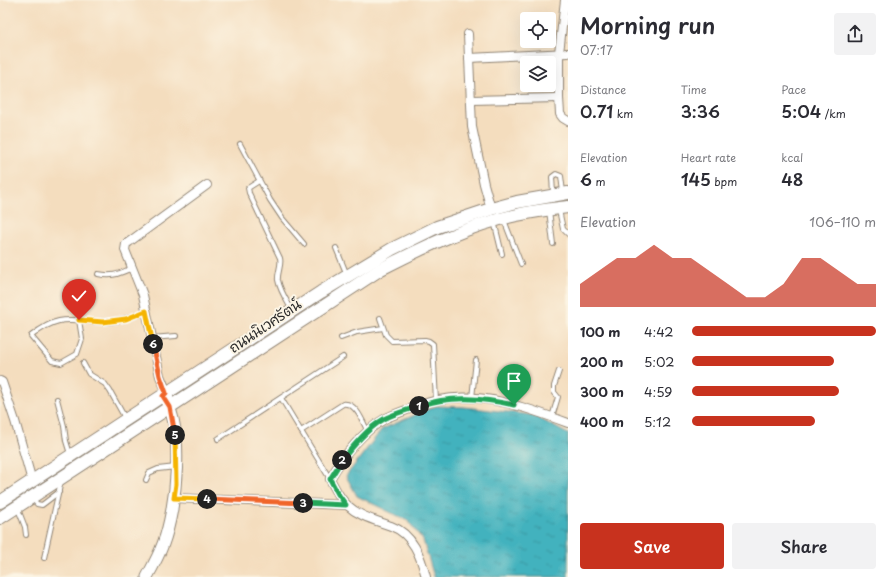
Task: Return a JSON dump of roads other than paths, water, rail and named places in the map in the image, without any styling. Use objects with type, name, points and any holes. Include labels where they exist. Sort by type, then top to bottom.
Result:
[{"type":"main road","name":"ถนนนิเวศรัตน์","points":[[0,518],[85,462],[114,428],[292,310],[392,249],[426,232],[451,222],[517,202],[562,194]]},
{"type":"main road","name":"ถนนนิเวศรัตน์","points":[[0,502],[70,456],[98,446],[172,406],[380,269],[432,243],[499,220],[559,208]]},
{"type":"street","points":[[565,0],[566,13],[559,53],[558,98],[560,114],[568,121]]},
{"type":"street","points":[[468,34],[472,127],[484,184],[492,209]]},
{"type":"street","points":[[469,58],[568,53]]},
{"type":"street","points":[[471,100],[558,98]]},
{"type":"street","points":[[148,577],[163,544],[171,518],[176,467],[175,431],[172,406],[165,394],[160,376],[143,295],[125,250],[126,244],[207,185]]},
{"type":"street","points":[[0,381],[2,382],[15,421],[32,481]]},
{"type":"street","points":[[426,577],[414,545],[407,536],[391,526],[364,517],[346,505],[338,494],[330,479],[351,449],[368,432],[386,418],[436,400],[448,398],[486,399],[514,405],[568,424]]},
{"type":"street","points":[[174,498],[346,505]]},
{"type":"lane","points":[[240,144],[259,181],[282,218],[304,244]]},
{"type":"lane","points":[[259,181],[248,188],[248,193],[280,258],[281,262],[278,281],[292,310]]},
{"type":"lane","points":[[559,208],[563,229],[568,234]]},
{"type":"lane","points":[[553,244],[559,208]]},
{"type":"lane","points":[[499,220],[502,254]]},
{"type":"lane","points":[[499,220],[521,264]]},
{"type":"lane","points":[[336,248],[347,276]]},
{"type":"lane","points":[[98,274],[117,275],[132,268]]},
{"type":"lane","points":[[79,320],[82,340],[77,354],[61,363],[52,361],[31,336],[58,322],[79,320],[103,322],[126,319],[146,311]]},
{"type":"lane","points":[[380,318],[383,328],[392,341],[425,340],[433,344],[436,400]]},
{"type":"lane","points":[[342,338],[357,332],[383,328]]},
{"type":"lane","points":[[152,338],[176,336]]},
{"type":"lane","points":[[218,439],[343,357]]},
{"type":"lane","points":[[472,398],[476,360]]},
{"type":"lane","points":[[83,363],[89,374],[105,384],[126,420]]},
{"type":"lane","points":[[552,418],[558,397],[554,392],[554,386],[559,371]]},
{"type":"lane","points":[[281,398],[330,479]]},
{"type":"lane","points":[[57,399],[70,456]]},
{"type":"lane","points":[[301,431],[346,403],[354,408],[368,432]]},
{"type":"lane","points":[[146,480],[148,473],[158,469],[176,467]]},
{"type":"lane","points":[[44,558],[62,477]]},
{"type":"lane","points":[[32,497],[37,504],[42,505],[60,491]]},
{"type":"lane","points":[[17,506],[25,527],[26,535]]},
{"type":"water","points":[[436,406],[464,407],[533,415],[568,434],[568,577],[434,577],[423,540],[408,521],[357,496],[346,476],[382,429]]}]
